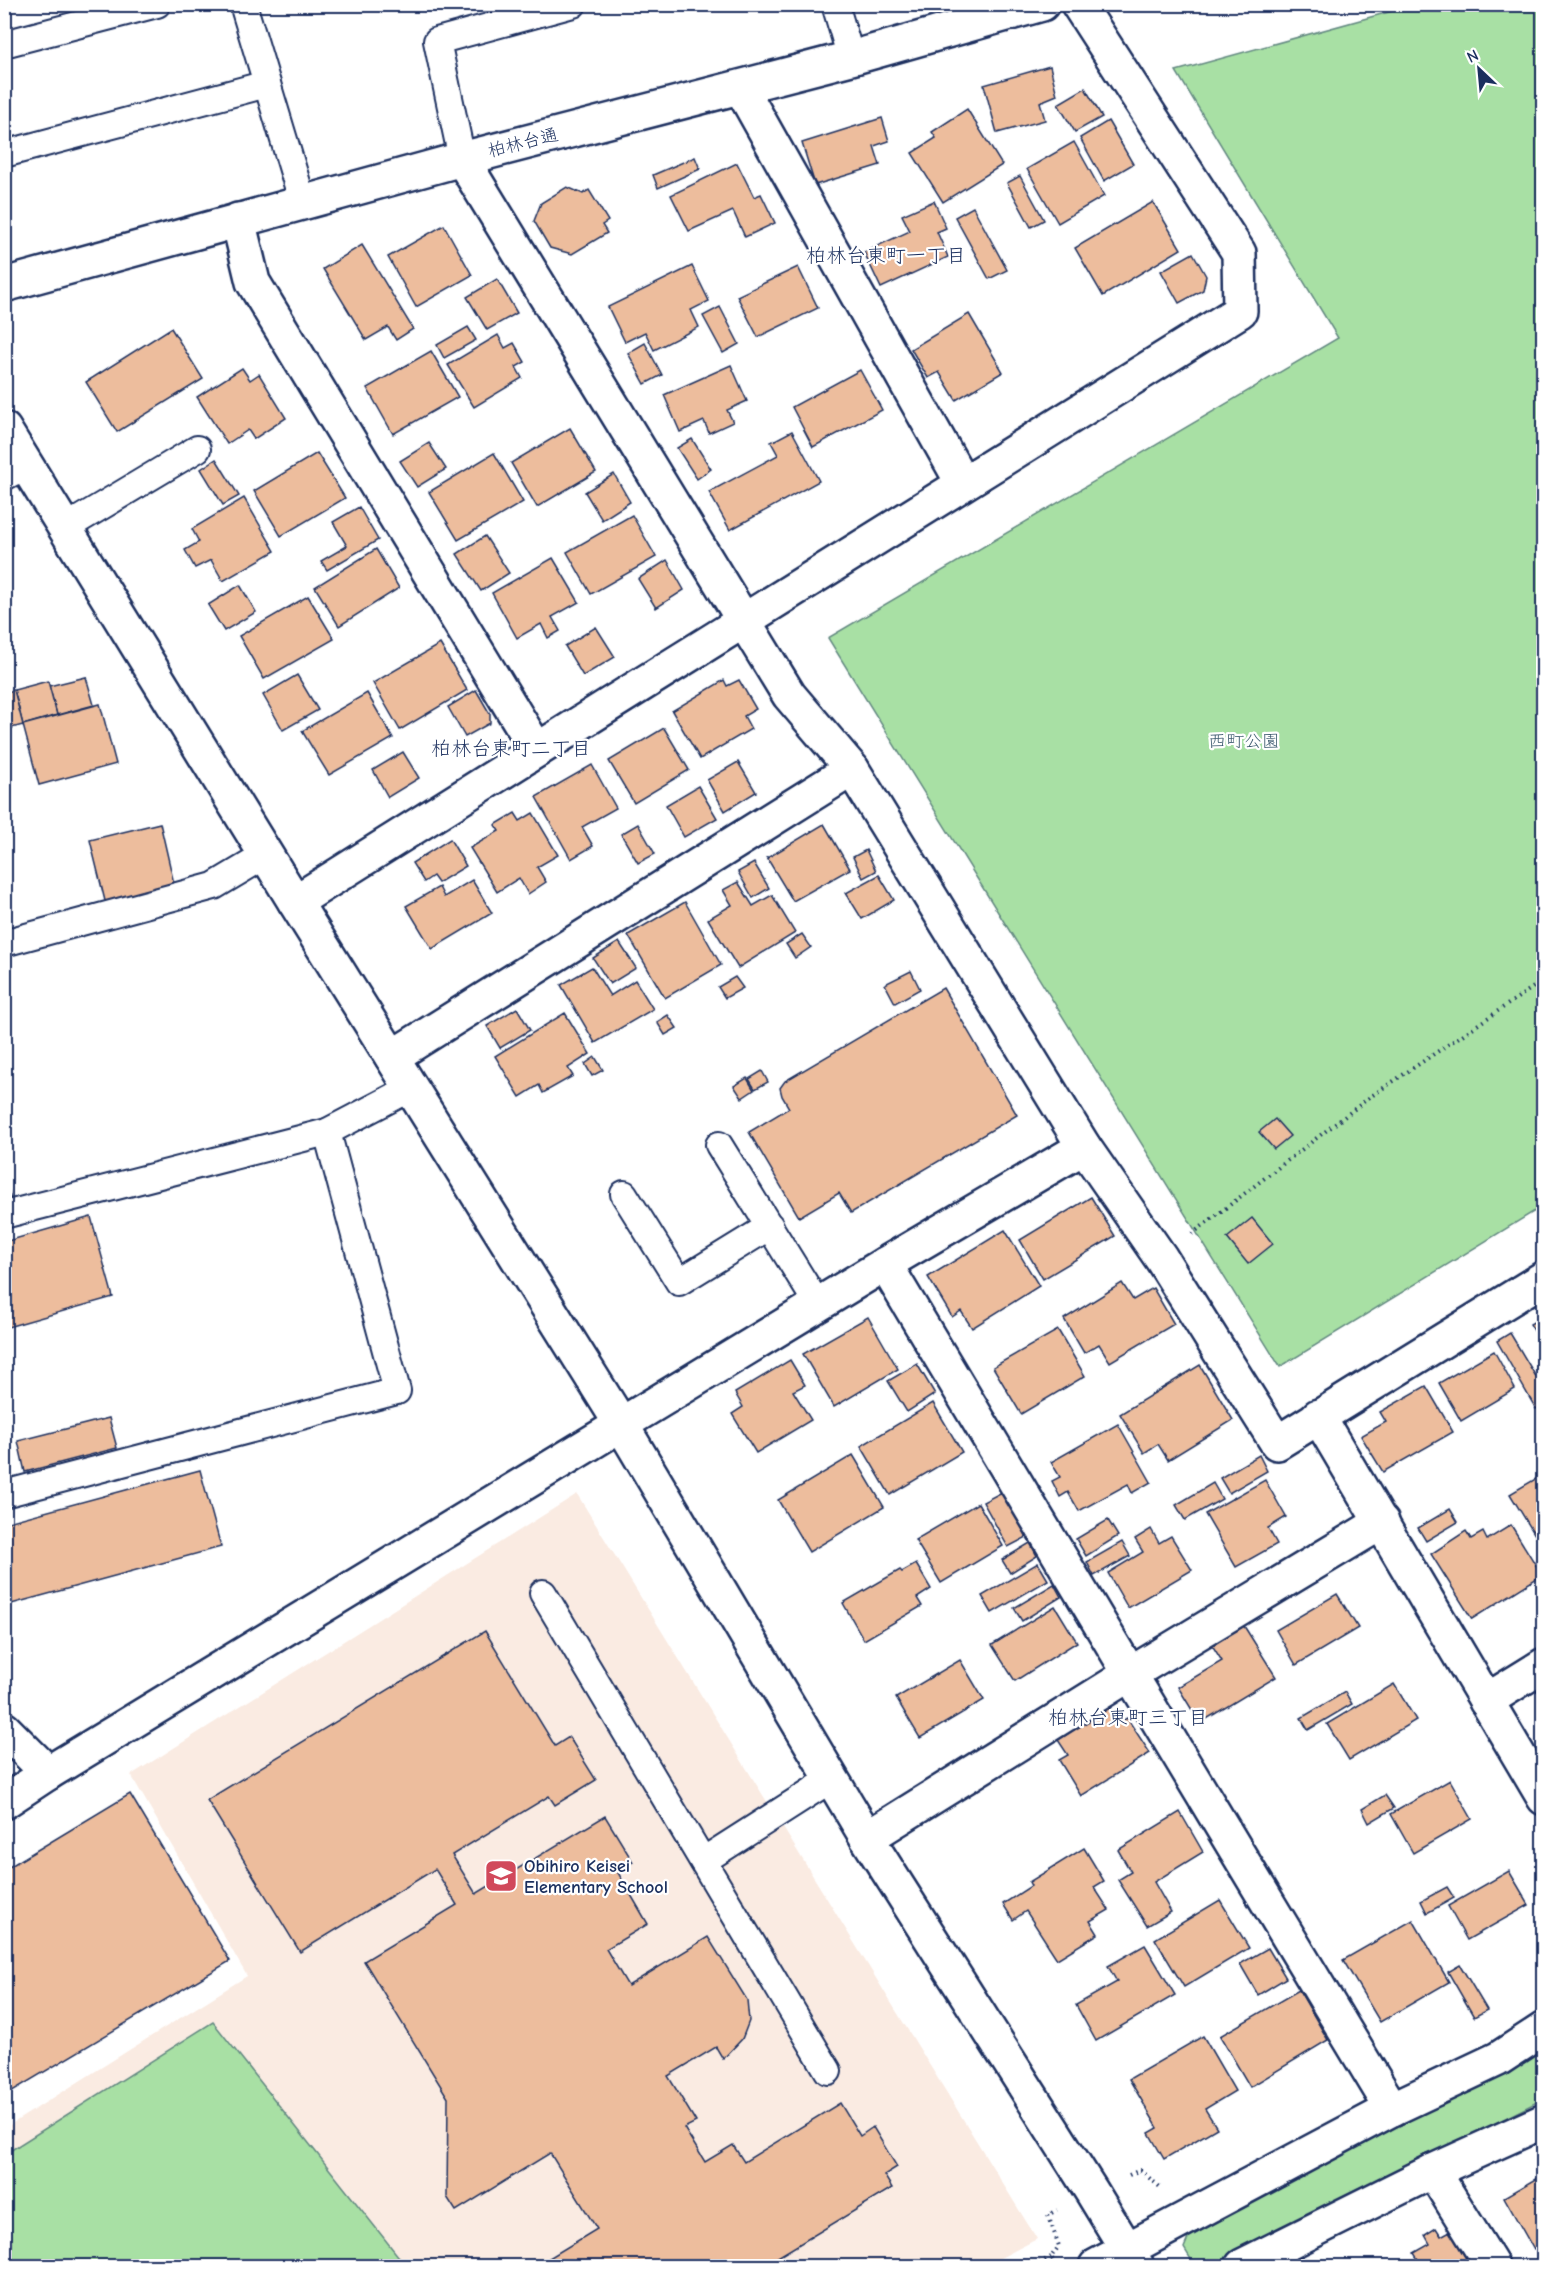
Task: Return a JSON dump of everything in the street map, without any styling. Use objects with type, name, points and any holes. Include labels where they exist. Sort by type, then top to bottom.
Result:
[{"type":"street","name":"柏林台通","points":[[4,285],[462,159],[851,58],[972,14],[1042,4]]},
{"type":"street","points":[[295,902],[744,622],[962,482],[1240,311],[1239,253],[1078,4]]},
{"type":"street","points":[[741,88],[962,482]]},
{"type":"street","points":[[462,159],[789,695],[852,769],[1084,1147],[1161,1258],[1277,1443],[1544,1278]]},
{"type":"street","points":[[238,220],[253,282],[537,750]]},
{"type":"street","points":[[4,429],[16,471],[65,528],[621,1424],[867,1838],[1132,2258]]},
{"type":"street","points":[[392,1057],[852,769]]},
{"type":"street","points":[[4,1802],[621,1424],[1084,1147]]},
{"type":"street","points":[[885,1264],[1392,2109]]},
{"type":"street","points":[[1318,1416],[1544,1798]]},
{"type":"street","points":[[867,1838],[1130,1674],[1382,1522]]},
{"type":"street","points":[[1486,1701],[1544,1665]]},
{"type":"street","points":[[4,1729],[48,1773]]},
{"type":"street","points":[[1096,2266],[1132,2258],[1218,2203],[1392,2109],[1498,2059],[1544,2030]]},
{"type":"street","points":[[1242,2266],[1433,2171],[1544,2121]]},
{"type":"street","points":[[1433,2171],[1492,2266]]},
{"type":"lane","points":[[4,44],[158,4]]},
{"type":"lane","points":[[243,4],[303,203]]},
{"type":"lane","points":[[462,159],[437,41],[573,4]]},
{"type":"lane","points":[[835,4],[851,58]]},
{"type":"lane","points":[[4,154],[267,84]]},
{"type":"lane","points":[[65,528],[197,449]]},
{"type":"lane","points":[[4,943],[214,886],[266,855]]},
{"type":"lane","points":[[4,1215],[327,1132],[411,1088]]},
{"type":"lane","points":[[4,1494],[397,1391],[327,1132]]},
{"type":"lane","points":[[719,1145],[818,1305]]},
{"type":"lane","points":[[624,1194],[679,1282],[770,1226]]},
{"type":"lane","points":[[543,1593],[828,2071]]},
{"type":"lane","points":[[703,1861],[831,1779]]},
{"type":"path","points":[[1161,1258],[1370,1097],[1544,980]]},
{"type":"path","points":[[1034,2266],[1051,2257]]},
{"type":"shaded area","name":"Obihiro Keisei Elementary School","points":[[577,1494],[1037,2239],[985,2266],[5,2266],[5,2128],[247,1976],[131,1775]]},
{"type":"green space","name":"西町公園","points":[[1414,5],[1543,5],[1543,1206],[1280,1367],[828,638],[1338,338],[1176,71]]},
{"type":"green space","points":[[213,2022],[406,2266],[5,2266],[5,2154]]},
{"type":"green space","points":[[1543,2041],[1543,2099],[1216,2264],[1195,2266],[1184,2248],[1189,2236]]},
{"type":"building","points":[[1050,66],[1057,95],[1040,102],[1045,120],[997,133],[984,85]]},
{"type":"building","points":[[1085,88],[1102,117],[1075,132],[1058,104]]},
{"type":"building","points":[[967,109],[1002,165],[943,202],[912,153],[936,138],[932,132]]},
{"type":"building","points":[[882,118],[889,141],[874,146],[880,165],[815,185],[802,143]]},
{"type":"building","points":[[1108,121],[1133,164],[1104,181],[1080,138]]},
{"type":"building","points":[[1074,142],[1104,196],[1058,223],[1027,169]]},
{"type":"building","points":[[695,157],[700,169],[658,188],[653,175]]},
{"type":"building","points":[[737,163],[754,197],[761,194],[775,223],[745,237],[733,211],[689,231],[671,195]]},
{"type":"building","points":[[1020,176],[1044,220],[1031,227],[1007,183]]},
{"type":"building","points":[[567,187],[583,194],[589,190],[608,221],[602,225],[607,233],[572,254],[550,248],[534,221],[541,203]]},
{"type":"building","points":[[934,201],[946,228],[937,232],[948,257],[881,288],[864,252],[910,231],[902,215]]},
{"type":"building","points":[[1153,202],[1181,249],[1103,296],[1075,248]]},
{"type":"building","points":[[973,207],[1007,270],[989,279],[955,217]]},
{"type":"building","points":[[444,225],[472,275],[416,307],[388,257]]},
{"type":"building","points":[[362,245],[413,329],[396,340],[388,327],[366,340],[323,269]]},
{"type":"building","points":[[1193,253],[1206,276],[1203,290],[1179,303],[1161,271]]},
{"type":"building","points":[[692,266],[709,301],[691,310],[699,327],[654,350],[645,332],[625,342],[608,307]]},
{"type":"building","points":[[798,267],[818,308],[758,337],[737,296]]},
{"type":"building","points":[[497,279],[517,313],[487,330],[467,297]]},
{"type":"building","points":[[720,307],[739,344],[723,353],[703,316]]},
{"type":"building","points":[[969,314],[1003,372],[956,400],[939,372],[928,378],[911,349]]},
{"type":"building","points":[[468,327],[476,340],[444,358],[437,345]]},
{"type":"building","points":[[171,328],[203,379],[117,432],[86,382]]},
{"type":"building","points":[[498,335],[505,348],[514,343],[525,362],[516,367],[522,378],[474,407],[448,365]]},
{"type":"building","points":[[645,343],[662,375],[645,384],[628,353]]},
{"type":"building","points":[[431,351],[458,397],[393,434],[367,388]]},
{"type":"building","points":[[731,365],[747,401],[727,410],[733,422],[709,433],[704,421],[680,432],[664,395]]},
{"type":"building","points":[[242,368],[250,380],[259,374],[286,418],[254,439],[248,430],[227,444],[197,397]]},
{"type":"building","points":[[860,370],[882,410],[813,447],[792,407]]},
{"type":"building","points":[[570,428],[596,472],[537,507],[511,463]]},
{"type":"building","points":[[792,431],[819,481],[730,530],[709,492],[778,455],[771,442]]},
{"type":"building","points":[[692,439],[711,469],[697,479],[677,448]]},
{"type":"building","points":[[429,443],[446,469],[417,487],[400,461]]},
{"type":"building","points":[[317,453],[345,498],[281,536],[254,491]]},
{"type":"building","points":[[494,453],[523,502],[458,540],[429,492]]},
{"type":"building","points":[[216,459],[239,496],[223,505],[201,469]]},
{"type":"building","points":[[614,474],[630,502],[602,520],[585,492]]},
{"type":"building","points":[[244,498],[275,551],[223,581],[211,560],[195,568],[185,550],[199,542],[192,529]]},
{"type":"building","points":[[359,507],[378,540],[327,570],[321,561],[347,546],[333,522]]},
{"type":"building","points":[[632,515],[656,557],[591,594],[567,552]]},
{"type":"building","points":[[485,536],[509,573],[481,591],[457,554]]},
{"type":"building","points":[[376,549],[399,588],[339,626],[315,587]]},
{"type":"building","points":[[553,558],[579,602],[552,617],[560,631],[548,638],[541,624],[517,638],[492,593]]},
{"type":"building","points":[[667,560],[684,590],[656,608],[638,579]]},
{"type":"building","points":[[240,585],[256,612],[224,631],[208,605]]},
{"type":"building","points":[[308,596],[334,639],[264,679],[239,636]]},
{"type":"building","points":[[596,627],[615,657],[583,676],[565,646]]},
{"type":"building","points":[[440,644],[467,690],[400,730],[373,683]]},
{"type":"building","points":[[297,675],[318,710],[283,730],[263,695]]},
{"type":"building","points":[[86,677],[94,705],[57,715],[49,686]]},
{"type":"building","points":[[724,680],[727,686],[739,680],[756,709],[744,716],[751,729],[700,759],[672,711]]},
{"type":"building","points":[[48,681],[57,715],[23,725],[14,690]]},
{"type":"building","points":[[14,690],[23,725],[4,730],[4,693]]},
{"type":"building","points":[[476,690],[490,714],[490,723],[465,737],[448,707]]},
{"type":"building","points":[[367,693],[393,738],[329,775],[302,731]]},
{"type":"building","points":[[100,704],[116,764],[39,785],[23,725]]},
{"type":"building","points":[[664,728],[689,770],[634,803],[609,761]]},
{"type":"building","points":[[403,752],[419,778],[388,797],[373,770]]},
{"type":"building","points":[[738,762],[756,792],[725,811],[707,780]]},
{"type":"building","points":[[592,765],[616,808],[582,827],[593,846],[571,859],[536,797]]},
{"type":"building","points":[[698,786],[717,818],[684,837],[666,805]]},
{"type":"building","points":[[515,813],[520,821],[533,813],[558,855],[537,867],[546,882],[528,894],[519,878],[497,892],[470,848],[499,831],[495,825]]},
{"type":"building","points":[[160,823],[175,888],[106,905],[90,840]]},
{"type":"building","points":[[638,824],[655,854],[638,863],[621,834]]},
{"type":"building","points":[[824,824],[850,869],[793,901],[767,858]]},
{"type":"building","points":[[450,839],[466,866],[438,883],[433,876],[424,882],[412,863]]},
{"type":"building","points":[[866,850],[876,871],[863,878],[853,857]]},
{"type":"building","points":[[754,863],[769,888],[753,898],[738,872]]},
{"type":"building","points":[[879,875],[894,900],[862,919],[846,893]]},
{"type":"building","points":[[472,880],[492,913],[432,949],[406,906],[439,887],[444,897]]},
{"type":"building","points":[[738,882],[753,906],[772,895],[795,933],[738,968],[708,919],[732,905],[723,890]]},
{"type":"building","points":[[685,902],[721,965],[665,998],[628,935]]},
{"type":"building","points":[[802,934],[811,947],[795,958],[786,944]]},
{"type":"building","points":[[619,942],[636,968],[610,984],[593,958]]},
{"type":"building","points":[[592,967],[610,996],[635,980],[653,1009],[595,1043],[561,985]]},
{"type":"building","points":[[911,971],[920,989],[895,1003],[885,984]]},
{"type":"building","points":[[735,977],[743,988],[725,998],[718,987]]},
{"type":"building","points":[[943,988],[1017,1115],[851,1213],[839,1193],[799,1217],[749,1132],[789,1108],[780,1088],[785,1081]]},
{"type":"building","points":[[517,1008],[530,1030],[500,1048],[487,1026]]},
{"type":"building","points":[[565,1013],[590,1054],[568,1068],[573,1076],[543,1093],[539,1085],[520,1097],[495,1056]]},
{"type":"building","points":[[668,1015],[677,1028],[665,1035],[657,1022]]},
{"type":"building","points":[[595,1057],[603,1070],[592,1076],[585,1064]]},
{"type":"building","points":[[762,1071],[768,1082],[755,1089],[749,1079]]},
{"type":"building","points":[[747,1078],[754,1090],[742,1098],[734,1086]]},
{"type":"building","points":[[1275,1119],[1290,1136],[1274,1149],[1259,1132]]},
{"type":"building","points":[[4,1172],[11,1201],[4,1203]]},
{"type":"building","points":[[1091,1197],[1115,1236],[1043,1279],[1020,1240]]},
{"type":"building","points":[[91,1217],[113,1297],[4,1328],[4,1242]]},
{"type":"building","points":[[1252,1218],[1273,1244],[1248,1264],[1227,1238]]},
{"type":"building","points":[[1005,1230],[1039,1286],[972,1328],[961,1311],[952,1317],[928,1277]]},
{"type":"building","points":[[1122,1283],[1133,1300],[1153,1288],[1174,1324],[1110,1362],[1099,1344],[1084,1353],[1064,1319]]},
{"type":"building","points":[[1544,1316],[1544,1347],[1530,1324]]},
{"type":"building","points":[[868,1317],[898,1369],[834,1407],[803,1354]]},
{"type":"building","points":[[1058,1330],[1085,1376],[1021,1414],[993,1367]]},
{"type":"building","points":[[1510,1333],[1544,1390],[1544,1405],[1536,1409],[1497,1341]]},
{"type":"building","points":[[1494,1351],[1515,1389],[1461,1421],[1439,1383]]},
{"type":"building","points":[[790,1360],[805,1385],[793,1391],[811,1420],[756,1453],[732,1414],[743,1407],[735,1393]]},
{"type":"building","points":[[917,1364],[935,1394],[907,1412],[888,1381]]},
{"type":"building","points":[[1200,1365],[1233,1420],[1168,1460],[1158,1444],[1144,1453],[1120,1414]]},
{"type":"building","points":[[1426,1386],[1453,1432],[1383,1472],[1361,1436],[1386,1422],[1380,1412]]},
{"type":"building","points":[[933,1403],[962,1452],[890,1495],[861,1446]]},
{"type":"building","points":[[109,1418],[117,1448],[25,1472],[18,1441]]},
{"type":"building","points":[[1118,1424],[1151,1482],[1132,1493],[1128,1484],[1079,1511],[1068,1492],[1060,1497],[1052,1481],[1060,1477],[1051,1462]]},
{"type":"building","points":[[7,1450],[13,1478],[4,1480],[4,1451]]},
{"type":"building","points":[[853,1455],[884,1507],[809,1552],[778,1500]]},
{"type":"building","points":[[1259,1455],[1267,1471],[1229,1493],[1220,1478]]},
{"type":"building","points":[[200,1470],[221,1547],[4,1606],[4,1523]]},
{"type":"building","points":[[1544,1474],[1544,1548],[1543,1548],[1510,1494]]},
{"type":"building","points":[[1265,1480],[1286,1517],[1268,1528],[1277,1544],[1236,1567],[1205,1514]]},
{"type":"building","points":[[1213,1483],[1222,1499],[1185,1520],[1176,1505]]},
{"type":"building","points":[[1002,1492],[1027,1537],[1008,1547],[983,1502]]},
{"type":"building","points":[[978,1503],[1003,1546],[941,1583],[915,1540]]},
{"type":"building","points":[[1450,1509],[1458,1522],[1426,1541],[1418,1528]]},
{"type":"building","points":[[1108,1520],[1118,1536],[1086,1556],[1076,1539]]},
{"type":"building","points":[[1511,1525],[1542,1575],[1472,1619],[1431,1554],[1466,1531],[1471,1539],[1483,1532],[1487,1540]]},
{"type":"building","points":[[1151,1529],[1159,1543],[1171,1536],[1192,1570],[1128,1608],[1108,1573],[1143,1552],[1135,1539]]},
{"type":"building","points":[[1122,1542],[1130,1556],[1094,1576],[1087,1562]]},
{"type":"building","points":[[1030,1543],[1037,1556],[1010,1573],[1002,1560]]},
{"type":"building","points":[[1038,1563],[1048,1580],[992,1613],[982,1596]]},
{"type":"building","points":[[916,1564],[931,1589],[917,1598],[922,1606],[864,1640],[843,1603],[900,1570],[902,1572]]},
{"type":"building","points":[[1054,1584],[1061,1597],[1022,1621],[1014,1608]]},
{"type":"building","points":[[1337,1594],[1358,1628],[1296,1665],[1276,1630]]},
{"type":"building","points":[[1055,1606],[1077,1642],[1015,1681],[992,1645]]},
{"type":"building","points":[[1244,1626],[1276,1677],[1200,1723],[1178,1687],[1222,1661],[1212,1645]]},
{"type":"building","points":[[485,1631],[555,1746],[569,1737],[596,1780],[555,1805],[549,1796],[452,1855],[476,1894],[605,1816],[633,1862],[617,1871],[648,1924],[606,1949],[628,1986],[708,1937],[747,2000],[749,2021],[742,2039],[723,2059],[716,2047],[668,2076],[696,2122],[684,2128],[705,2162],[733,2145],[744,2162],[840,2103],[860,2136],[873,2127],[897,2167],[884,2175],[892,2188],[763,2266],[536,2266],[597,2229],[550,2153],[456,2211],[447,2197],[448,2098],[364,1961],[457,1905],[435,1869],[300,1952],[207,1800]]},
{"type":"building","points":[[960,1660],[984,1700],[920,1738],[896,1698]]},
{"type":"building","points":[[1394,1684],[1416,1720],[1349,1760],[1327,1724]]},
{"type":"building","points":[[1345,1692],[1352,1704],[1308,1730],[1301,1718]]},
{"type":"building","points":[[1109,1707],[1118,1723],[1127,1718],[1150,1753],[1081,1796],[1059,1760],[1068,1755],[1058,1740]]},
{"type":"building","points":[[1450,1780],[1472,1819],[1413,1853],[1391,1814]]},
{"type":"building","points":[[130,1794],[230,1961],[4,2096],[4,1870]]},
{"type":"building","points":[[1385,1795],[1394,1808],[1369,1823],[1362,1809]]},
{"type":"building","points":[[1180,1812],[1203,1852],[1154,1882],[1171,1912],[1147,1926],[1118,1880],[1131,1872],[1118,1850]]},
{"type":"building","points":[[1084,1848],[1104,1881],[1094,1887],[1109,1910],[1090,1921],[1098,1934],[1057,1959],[1026,1911],[1013,1920],[1003,1904],[1031,1886],[1029,1882]]},
{"type":"building","points":[[1509,1871],[1529,1905],[1467,1940],[1448,1906]]},
{"type":"building","points":[[1447,1887],[1454,1898],[1427,1913],[1421,1901]]},
{"type":"building","points":[[1220,1900],[1249,1948],[1184,1987],[1155,1939]]},
{"type":"building","points":[[1413,1920],[1449,1982],[1380,2022],[1343,1960]]},
{"type":"building","points":[[1145,1945],[1175,1995],[1096,2041],[1076,2005],[1117,1982],[1108,1966]]},
{"type":"building","points":[[1268,1948],[1286,1978],[1258,1995],[1240,1964]]},
{"type":"building","points":[[1460,1965],[1487,2010],[1474,2017],[1448,1972]]},
{"type":"building","points":[[1299,1990],[1328,2040],[1250,2087],[1220,2036]]},
{"type":"building","points":[[1203,2036],[1235,2091],[1205,2109],[1217,2128],[1164,2159],[1149,2133],[1158,2128],[1129,2079]]},
{"type":"building","points":[[1544,2174],[1544,2252],[1541,2247],[1534,2250],[1504,2197]]},
{"type":"building","points":[[1436,2228],[1441,2236],[1450,2231],[1471,2266],[1422,2266],[1414,2253],[1430,2244],[1425,2235]]},
{"type":"place","name":"Obihiro Keisei Elementary School","points":[[501,1876]]},
{"type":"district","name":"柏林台東町一丁目","points":[[886,255]]},
{"type":"district","name":"柏林台東町二丁目","points":[[511,748]]},
{"type":"district","name":"柏林台東町三丁目","points":[[1128,1717]]}]
